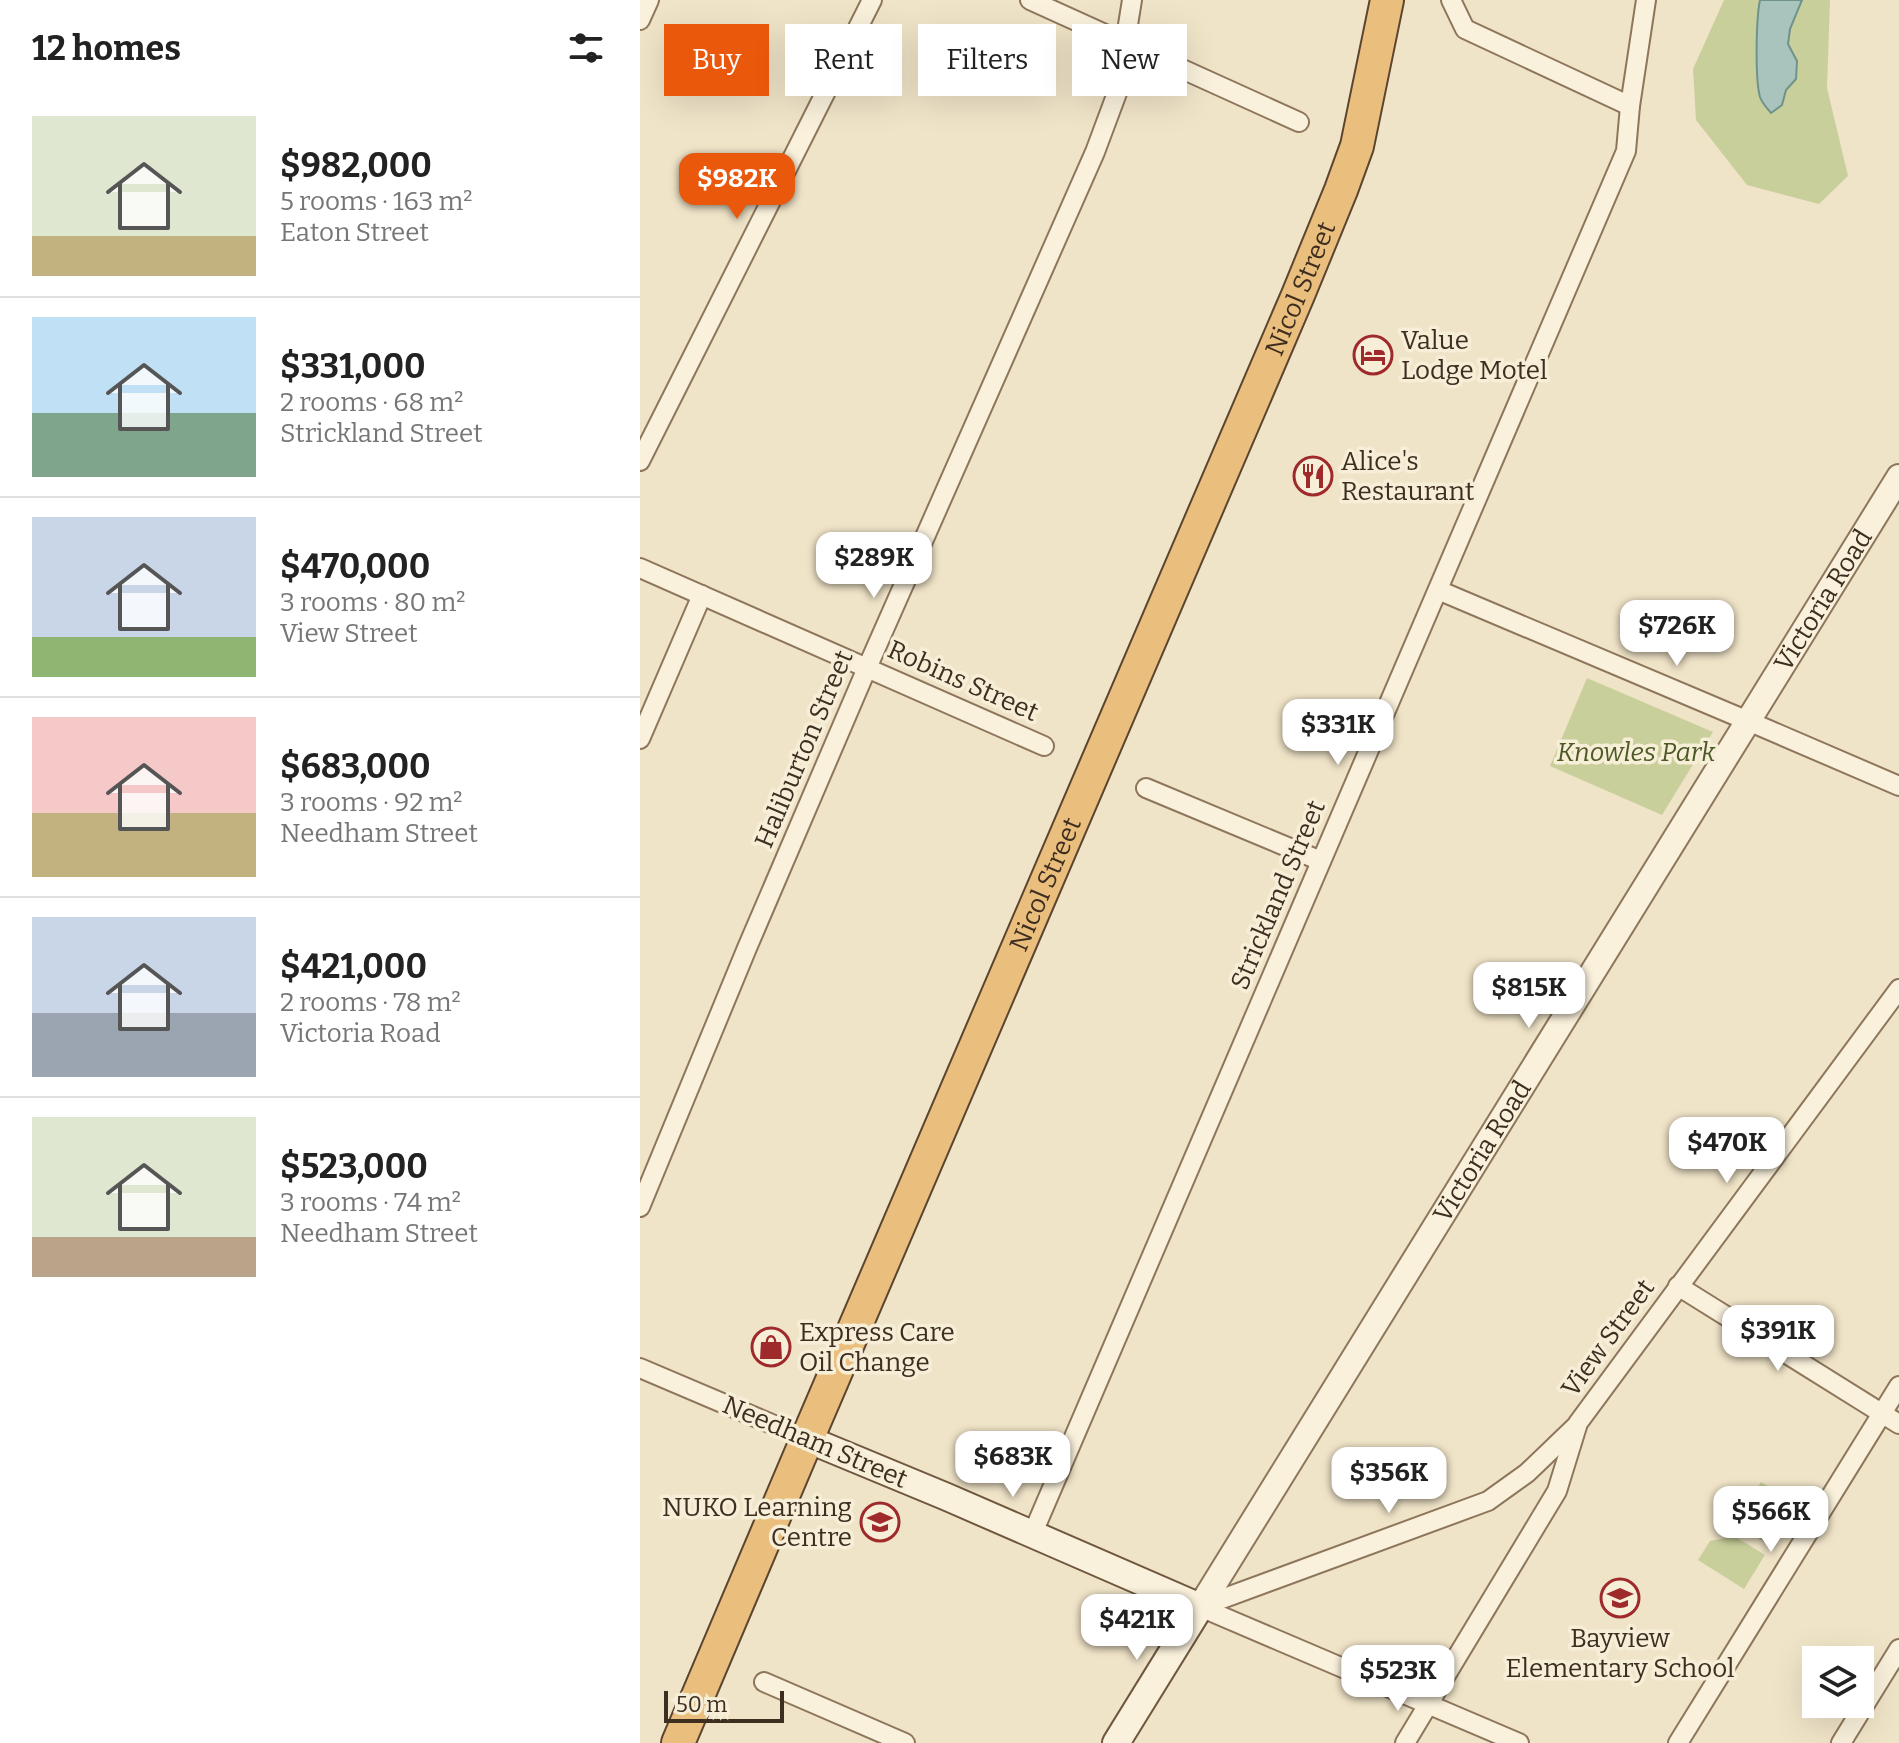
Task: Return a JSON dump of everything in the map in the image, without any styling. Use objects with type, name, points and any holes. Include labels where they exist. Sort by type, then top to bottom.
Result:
[{"type":"highway","name":"Nicol Street","points":[[678,1743],[1335,205],[1357,146],[1386,9]]},
{"type":"main road","name":"Needham Street","points":[[807,1439],[1200,1607]]},
{"type":"main road","name":"Victoria Road","points":[[1116,1743],[1200,1607]]},
{"type":"street","points":[[640,20],[649,0]]},
{"type":"street","points":[[640,461],[872,0]]},
{"type":"street","points":[[1030,0],[1084,24]]},
{"type":"street","name":"Haliburton Street","points":[[1129,24],[1132,0]]},
{"type":"street","name":"Strickland Street","points":[[1032,1535],[1626,151],[1646,0]]},
{"type":"street","points":[[1452,3],[1465,29],[1630,106]]},
{"type":"street","points":[[1187,71],[1299,122]]},
{"type":"street","name":"Haliburton Street","points":[[640,1207],[747,948],[1095,152],[1116,96]]},
{"type":"street","name":"Victoria Road","points":[[1200,1607],[1899,477]]},
{"type":"street","name":"Robins Street","points":[[640,568],[1044,746]]},
{"type":"street","points":[[1438,590],[1899,786]]},
{"type":"street","points":[[640,739],[702,595]]},
{"type":"street","points":[[1146,788],[1321,861]]},
{"type":"street","name":"View Street","points":[[1405,1743],[1557,1491],[1578,1423],[1899,989]]},
{"type":"street","points":[[1678,1286],[1899,1424]]},
{"type":"street","name":"Needham Street","points":[[640,1368],[807,1439]]},
{"type":"street","points":[[1678,1743],[1899,1386]]},
{"type":"street","points":[[1200,1607],[1488,1501],[1527,1473],[1578,1423]]},
{"type":"street","name":"Needham Street","points":[[1200,1607],[1519,1743]]},
{"type":"street","points":[[1841,1743],[1899,1649]]},
{"type":"street","points":[[764,1682],[905,1743]]},
{"type":"green space","points":[[1724,0],[1830,0],[1827,88],[1848,176],[1819,204],[1747,185],[1696,120],[1693,69]]},
{"type":"green space","name":"Knowles Park","points":[[1587,678],[1713,732],[1662,815],[1550,766]]},
{"type":"green space","points":[[1761,1482],[1796,1504],[1770,1546],[1735,1524]]},
{"type":"green space","points":[[1734,1536],[1765,1555],[1744,1589],[1698,1560],[1710,1541]]},
{"type":"water","points":[[1760,0],[1802,0],[1790,29],[1788,44],[1797,61],[1796,79],[1786,90],[1782,105],[1771,113],[1761,99],[1758,88]]},
{"type":"place","name":"Value Lodge Motel","points":[[1373,355]]},
{"type":"place","name":"Alice's Restaurant","points":[[1313,476]]},
{"type":"place","name":"Express Care Oil Change","points":[[771,1347]]},
{"type":"place","name":"NUKO Learning Centre","points":[[880,1522]]},
{"type":"place","name":"Bayview Elementary School","points":[[1620,1598]]}]
